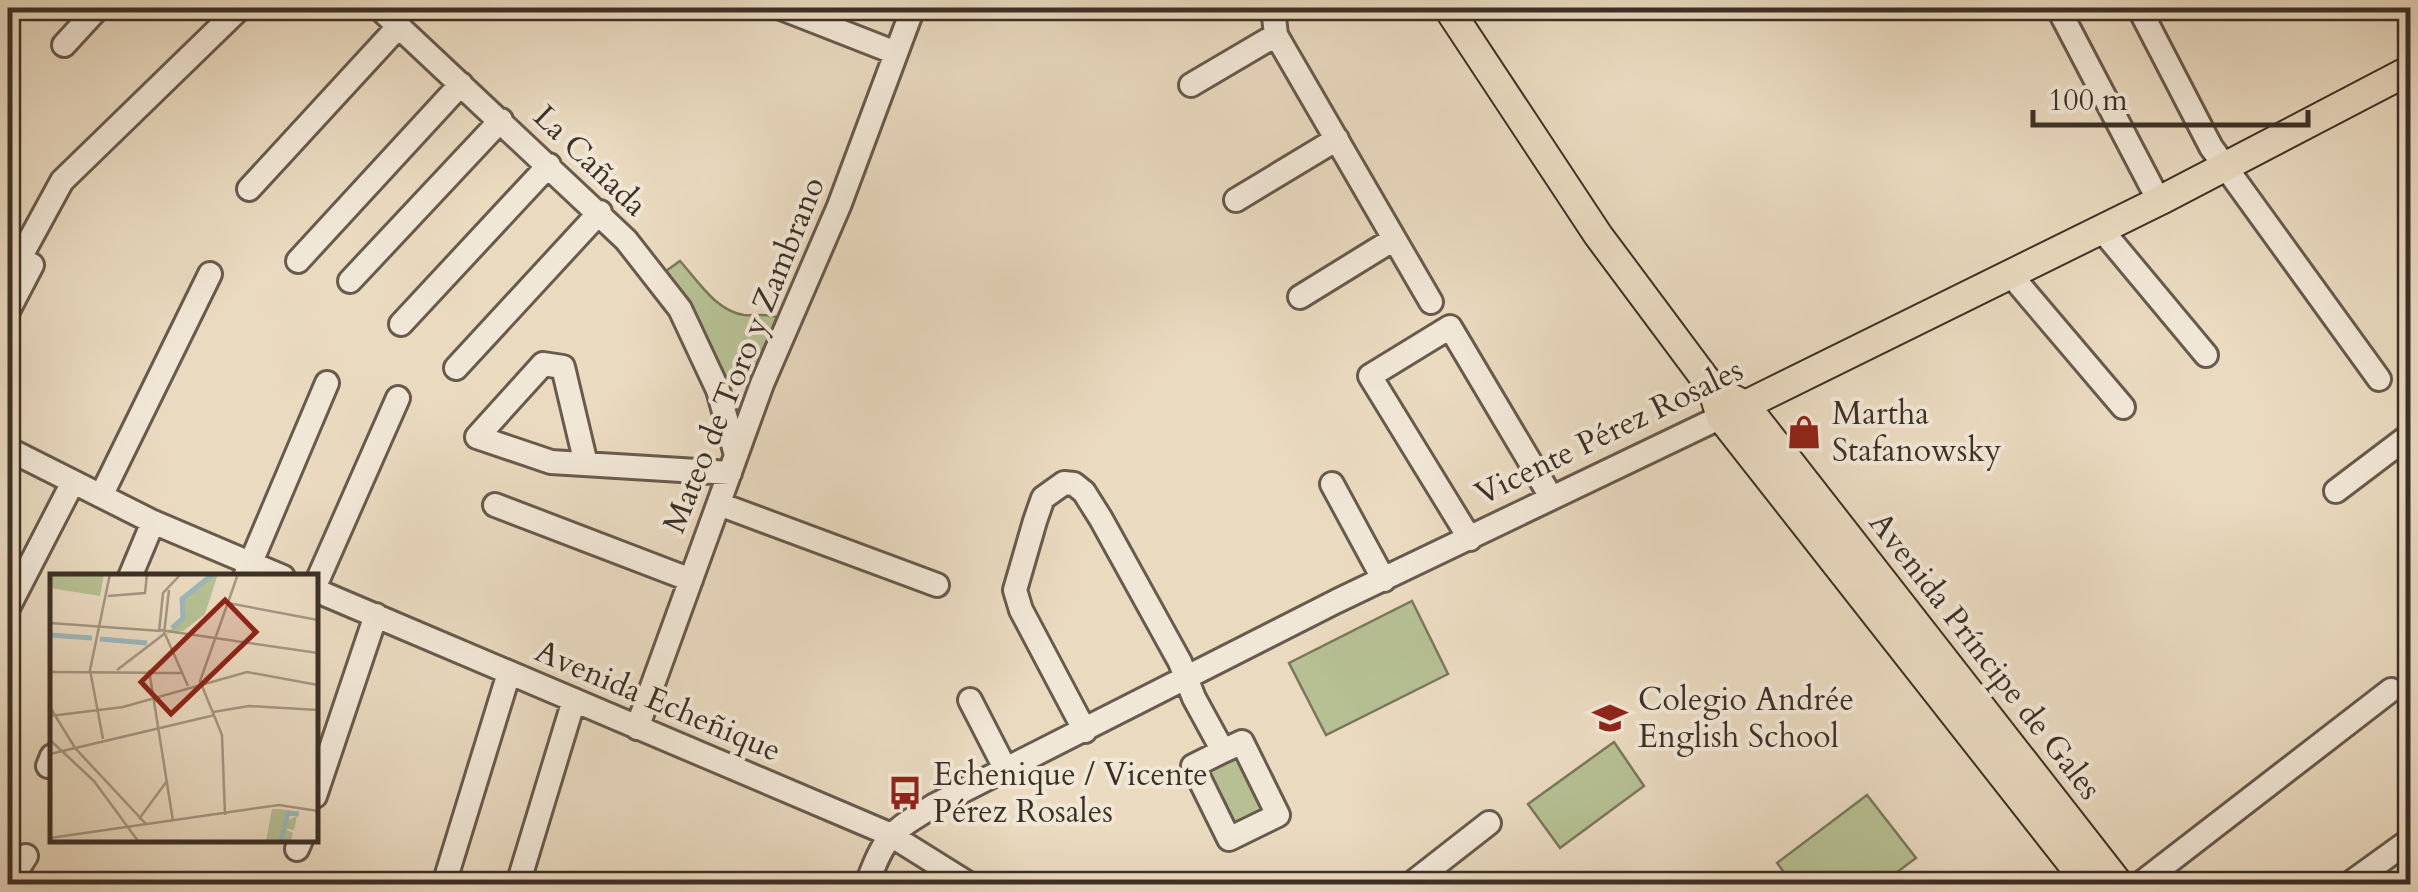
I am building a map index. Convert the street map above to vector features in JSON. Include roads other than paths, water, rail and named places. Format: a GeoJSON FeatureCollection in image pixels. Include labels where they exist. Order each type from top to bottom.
{"type":"FeatureCollection","features":[{"type":"Feature","properties":{"kind":"main road","name":"Avenida Príncipe de Gales"},"geometry":{"type":"LineString","coordinates":[[1448,8],[1598,235],[1712,388],[2119,884]]}},
{"type":"Feature","properties":{"kind":"main road","name":"Vicente Pérez Rosales"},"geometry":{"type":"LineString","coordinates":[[1733,411],[2226,168],[2410,70]]}},
{"type":"Feature","properties":{"kind":"main road","name":"Avenida Príncipe de Gales"},"geometry":{"type":"LineString","coordinates":[[1733,411],[2088,884]]}},
{"type":"Feature","properties":{"kind":"street"},"geometry":{"type":"LineString","coordinates":[[64,45],[98,8]]}},
{"type":"Feature","properties":{"kind":"street"},"geometry":{"type":"LineString","coordinates":[[8,280],[62,182],[240,8]]}},
{"type":"Feature","properties":{"kind":"street","name":"La Cañada"},"geometry":{"type":"LineString","coordinates":[[379,8],[600,212],[680,309],[718,390],[733,464]]}},
{"type":"Feature","properties":{"kind":"street"},"geometry":{"type":"LineString","coordinates":[[781,8],[896,53]]}},
{"type":"Feature","properties":{"kind":"street","name":"Mateo de Toro y Zambrano"},"geometry":{"type":"LineString","coordinates":[[637,728],[751,414],[838,206],[913,8]]}},
{"type":"Feature","properties":{"kind":"street"},"geometry":{"type":"LineString","coordinates":[[1273,8],[1276,35],[1431,302]]}},
{"type":"Feature","properties":{"kind":"street"},"geometry":{"type":"LineString","coordinates":[[2058,8],[2159,201]]}},
{"type":"Feature","properties":{"kind":"street"},"geometry":{"type":"LineString","coordinates":[[2139,8],[2211,147],[2380,379]]}},
{"type":"Feature","properties":{"kind":"street"},"geometry":{"type":"LineString","coordinates":[[248,189],[399,26]]}},
{"type":"Feature","properties":{"kind":"street"},"geometry":{"type":"LineString","coordinates":[[1192,85],[1276,35]]}},
{"type":"Feature","properties":{"kind":"street"},"geometry":{"type":"LineString","coordinates":[[298,262],[461,84]]}},
{"type":"Feature","properties":{"kind":"street"},"geometry":{"type":"LineString","coordinates":[[350,281],[501,120]]}},
{"type":"Feature","properties":{"kind":"street"},"geometry":{"type":"LineString","coordinates":[[1236,200],[1336,140]]}},
{"type":"Feature","properties":{"kind":"street"},"geometry":{"type":"LineString","coordinates":[[8,312],[86,159]]}},
{"type":"Feature","properties":{"kind":"street"},"geometry":{"type":"LineString","coordinates":[[401,324],[550,165]]}},
{"type":"Feature","properties":{"kind":"street"},"geometry":{"type":"LineString","coordinates":[[456,368],[600,212]]}},
{"type":"Feature","properties":{"kind":"street"},"geometry":{"type":"LineString","coordinates":[[2101,229],[2206,355]]}},
{"type":"Feature","properties":{"kind":"street"},"geometry":{"type":"LineString","coordinates":[[1300,297],[1394,240]]}},
{"type":"Feature","properties":{"kind":"street"},"geometry":{"type":"LineString","coordinates":[[100,496],[210,274]]}},
{"type":"Feature","properties":{"kind":"street"},"geometry":{"type":"LineString","coordinates":[[2010,274],[2123,407]]}},
{"type":"Feature","properties":{"kind":"street"},"geometry":{"type":"LineString","coordinates":[[1470,539],[1370,376],[1450,328],[1551,498]]}},
{"type":"Feature","properties":{"kind":"street"},"geometry":{"type":"LineString","coordinates":[[586,464],[563,367],[543,364],[476,437],[551,462],[586,464],[733,464]]}},
{"type":"Feature","properties":{"kind":"street"},"geometry":{"type":"LineString","coordinates":[[8,448],[247,570],[328,383]]}},
{"type":"Feature","properties":{"kind":"street","name":"La Cañada"},"geometry":{"type":"LineString","coordinates":[[718,390],[729,402],[751,414]]}},
{"type":"Feature","properties":{"kind":"street"},"geometry":{"type":"LineString","coordinates":[[318,581],[398,398]]}},
{"type":"Feature","properties":{"kind":"street","name":"Vicente Pérez Rosales"},"geometry":{"type":"LineString","coordinates":[[889,834],[935,804],[1733,411]]}},
{"type":"Feature","properties":{"kind":"street"},"geometry":{"type":"LineString","coordinates":[[2336,490],[2410,435]]}},
{"type":"Feature","properties":{"kind":"street"},"geometry":{"type":"LineString","coordinates":[[8,608],[73,482]]}},
{"type":"Feature","properties":{"kind":"street"},"geometry":{"type":"LineString","coordinates":[[1085,732],[1014,590],[1039,510],[1052,489],[1064,483],[1074,484],[1084,492],[1223,751]]}},
{"type":"Feature","properties":{"kind":"street"},"geometry":{"type":"LineString","coordinates":[[1332,484],[1384,580]]}},
{"type":"Feature","properties":{"kind":"street"},"geometry":{"type":"LineString","coordinates":[[719,504],[938,586]]}},
{"type":"Feature","properties":{"kind":"street"},"geometry":{"type":"LineString","coordinates":[[495,505],[691,580]]}},
{"type":"Feature","properties":{"kind":"street"},"geometry":{"type":"LineString","coordinates":[[131,574],[153,522]]}},
{"type":"Feature","properties":{"kind":"street","name":"Avenida Echeñique"},"geometry":{"type":"LineString","coordinates":[[318,589],[889,834],[968,884]]}},
{"type":"Feature","properties":{"kind":"street"},"geometry":{"type":"LineString","coordinates":[[318,787],[376,615]]}},
{"type":"Feature","properties":{"kind":"street"},"geometry":{"type":"LineString","coordinates":[[444,884],[509,673]]}},
{"type":"Feature","properties":{"kind":"street"},"geometry":{"type":"LineString","coordinates":[[2140,884],[2391,690]]}},
{"type":"Feature","properties":{"kind":"street"},"geometry":{"type":"LineString","coordinates":[[518,884],[574,700]]}},
{"type":"Feature","properties":{"kind":"street"},"geometry":{"type":"LineString","coordinates":[[970,700],[1006,770]]}},
{"type":"Feature","properties":{"kind":"street"},"geometry":{"type":"LineString","coordinates":[[1411,884],[1489,823]]}},
{"type":"Feature","properties":{"kind":"street"},"geometry":{"type":"LineString","coordinates":[[867,884],[889,834]]}},
{"type":"Feature","properties":{"kind":"street"},"geometry":{"type":"LineString","coordinates":[[2349,884],[2410,840]]}},
{"type":"Feature","properties":{"kind":"street"},"geometry":{"type":"LineString","coordinates":[[8,884],[26,856]]}},
{"type":"Feature","properties":{"kind":"place","name":"Martha Stafanowsky"},"geometry":{"type":"Point","coordinates":[1804,432]}},
{"type":"Feature","properties":{"kind":"place","name":"Colegio Andrée English School"},"geometry":{"type":"Point","coordinates":[1610,718]}},
{"type":"Feature","properties":{"kind":"place","name":"Echenique / Vicente Pérez Rosales"},"geometry":{"type":"Point","coordinates":[905,793]}}]}
